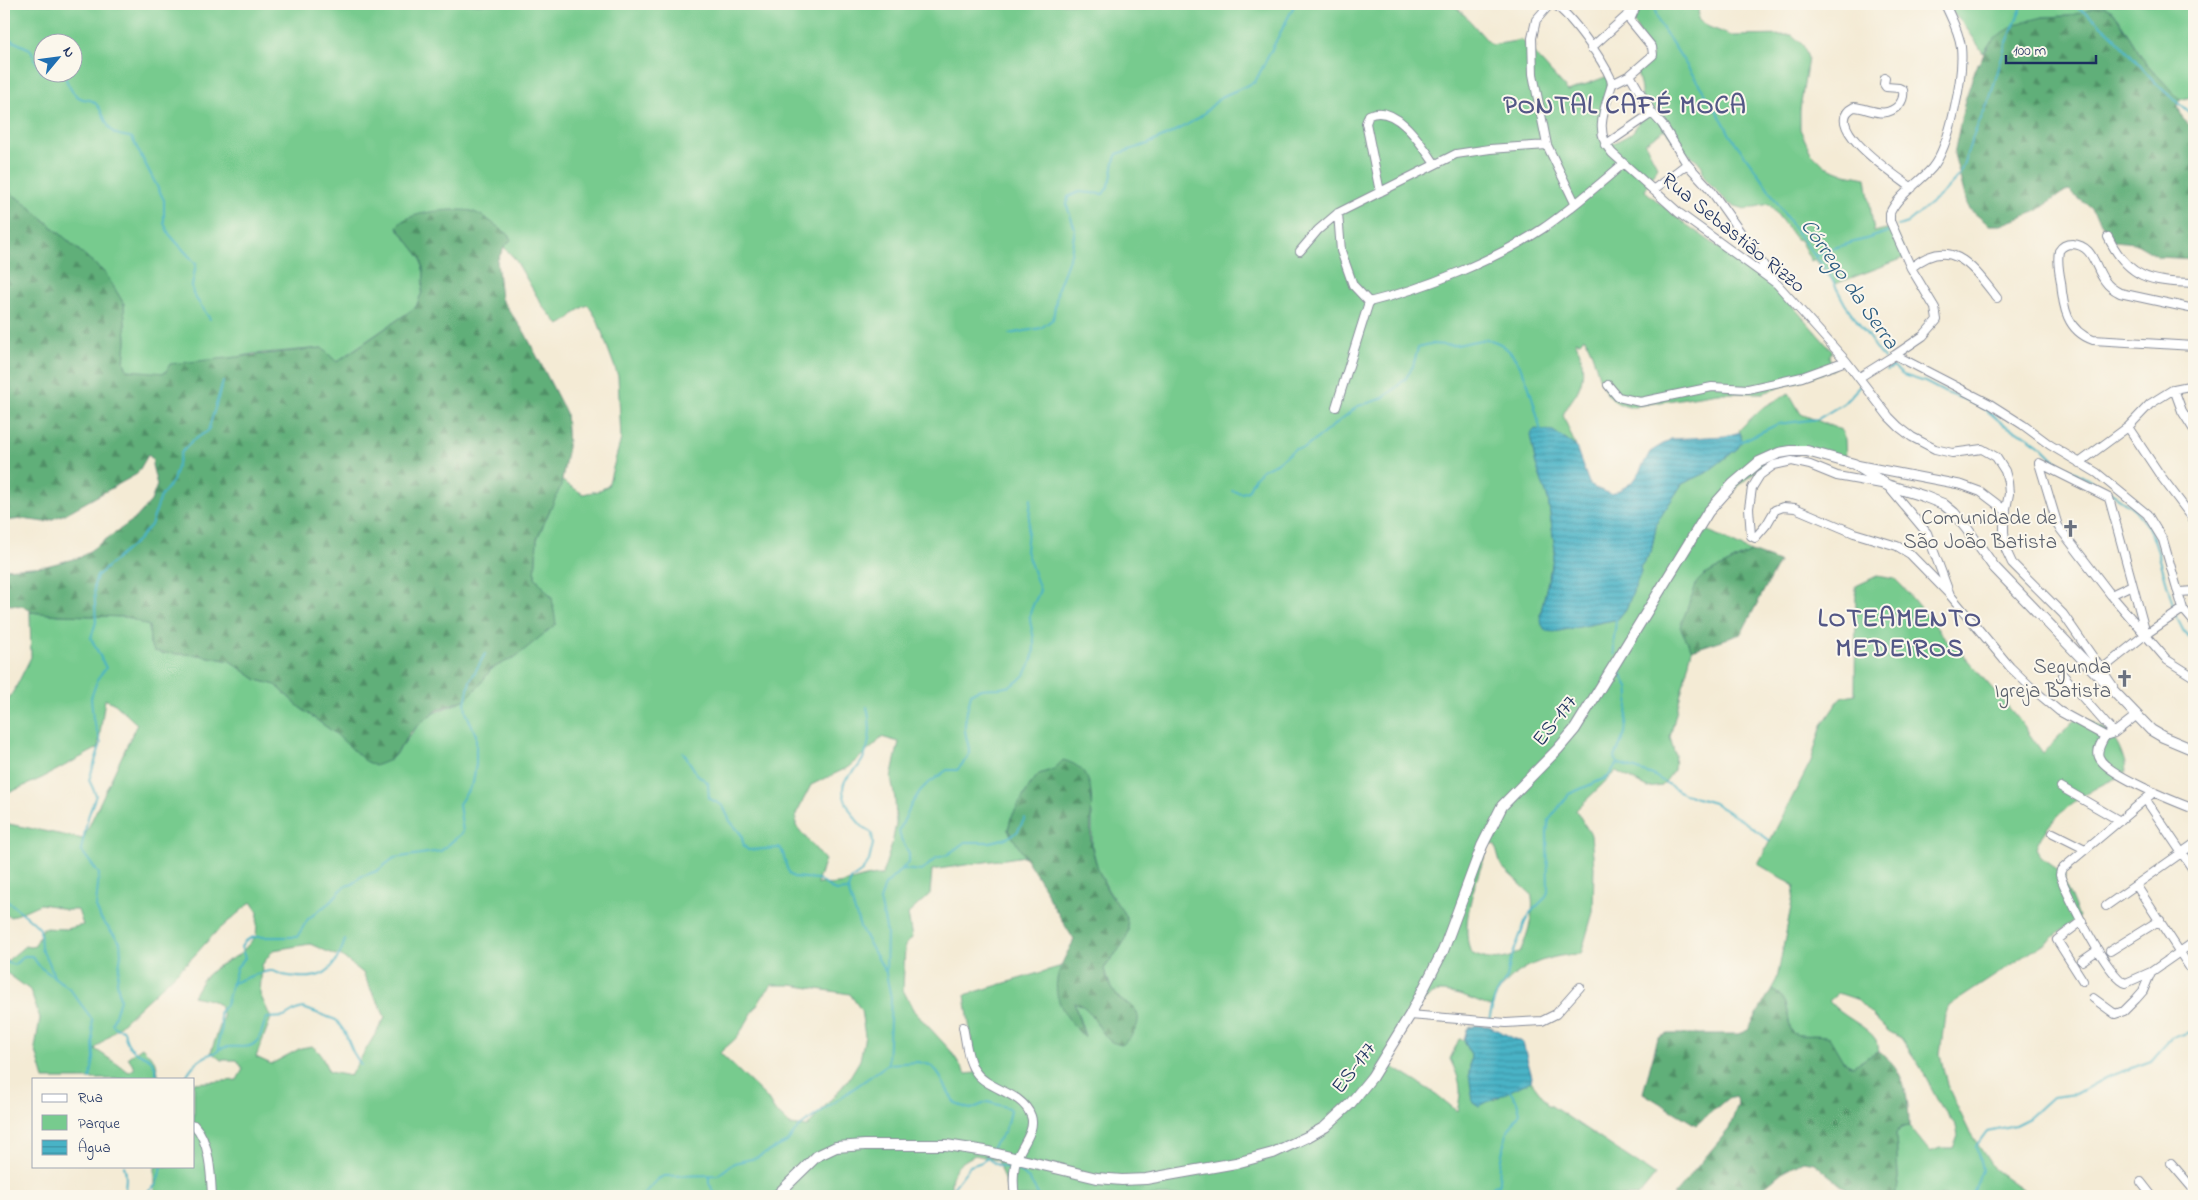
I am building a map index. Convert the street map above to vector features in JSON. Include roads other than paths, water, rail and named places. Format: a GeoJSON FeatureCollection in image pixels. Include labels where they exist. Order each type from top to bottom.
{"type":"FeatureCollection","features":[{"type":"Feature","properties":{"kind":"main road","name":"ES-177"},"geometry":{"type":"LineString","coordinates":[[776,1196],[817,1156],[836,1147],[866,1144],[946,1145],[985,1151],[1097,1178],[1146,1179],[1236,1163],[1291,1146],[1325,1127],[1350,1104],[1372,1077],[1410,1015],[1443,951],[1482,846],[1502,806],[1558,750],[1574,729],[1708,512],[1734,484],[1759,462],[1779,453],[1791,450],[1807,451],[1854,464],[1888,485],[1942,504],[1954,513],[1994,567],[2102,673],[2151,730],[2194,750]]}},
{"type":"Feature","properties":{"kind":"street"},"geometry":{"type":"LineString","coordinates":[[1550,4],[1536,20],[1532,38],[1533,74],[1547,145],[1575,203]]}},
{"type":"Feature","properties":{"kind":"street"},"geometry":{"type":"LineString","coordinates":[[1554,4],[1562,9],[1576,26],[1608,72],[1612,84],[1601,132],[1605,145],[1652,113]]}},
{"type":"Feature","properties":{"kind":"street"},"geometry":{"type":"LineString","coordinates":[[1562,9],[1569,4]]}},
{"type":"Feature","properties":{"kind":"street"},"geometry":{"type":"LineString","coordinates":[[1860,377],[1923,336],[1937,320],[1935,308],[1911,268],[1889,217],[1892,208],[1929,171],[1940,156],[1960,88],[1961,46],[1959,36],[1945,4]]}},
{"type":"Feature","properties":{"kind":"street"},"geometry":{"type":"LineString","coordinates":[[1591,48],[1635,7]]}},
{"type":"Feature","properties":{"kind":"street"},"geometry":{"type":"LineString","coordinates":[[1612,84],[1630,75],[1653,55],[1652,47],[1632,23],[1631,17],[1635,7]]}},
{"type":"Feature","properties":{"kind":"street"},"geometry":{"type":"LineString","coordinates":[[1630,75],[1652,113],[1662,124],[1688,164],[1710,189],[1777,284]]}},
{"type":"Feature","properties":{"kind":"street"},"geometry":{"type":"LineString","coordinates":[[1885,78],[1884,84],[1886,87],[1903,90],[1904,95],[1901,102],[1894,109],[1882,113],[1854,107],[1846,114],[1845,125],[1855,141],[1865,151],[1912,188]]}},
{"type":"Feature","properties":{"kind":"street"},"geometry":{"type":"LineString","coordinates":[[1380,192],[1366,123],[1369,115],[1377,112],[1390,114],[1418,137],[1435,164]]}},
{"type":"Feature","properties":{"kind":"street"},"geometry":{"type":"LineString","coordinates":[[1300,251],[1318,230],[1338,213],[1456,154],[1490,149],[1547,145]]}},
{"type":"Feature","properties":{"kind":"street","name":"Rua Sebastião Rizzo"},"geometry":{"type":"LineString","coordinates":[[1605,145],[1623,164],[1698,228],[1777,284],[1860,377],[1889,417],[1912,437],[1935,449],[1952,454],[1982,449],[1996,457],[2005,471],[2008,482],[2008,502],[2004,532],[2006,550],[2012,563],[2063,614],[2102,673]]}},
{"type":"Feature","properties":{"kind":"street"},"geometry":{"type":"LineString","coordinates":[[1369,302],[1394,296],[1442,278],[1504,250],[1542,229],[1623,164]]}},
{"type":"Feature","properties":{"kind":"street"},"geometry":{"type":"LineString","coordinates":[[1653,190],[1688,164]]}},
{"type":"Feature","properties":{"kind":"street"},"geometry":{"type":"LineString","coordinates":[[1338,213],[1340,251],[1353,285],[1369,302]]}},
{"type":"Feature","properties":{"kind":"street"},"geometry":{"type":"LineString","coordinates":[[2108,237],[2122,262],[2134,271],[2170,282],[2194,283]]}},
{"type":"Feature","properties":{"kind":"street"},"geometry":{"type":"LineString","coordinates":[[2194,308],[2120,293],[2111,288],[2104,280],[2092,255],[2082,246],[2065,245],[2059,250],[2062,300],[2066,315],[2075,329],[2084,337],[2093,340],[2194,346]]}},
{"type":"Feature","properties":{"kind":"street"},"geometry":{"type":"LineString","coordinates":[[1911,268],[1923,258],[1933,254],[1950,254],[1963,260],[1975,270],[1997,298]]}},
{"type":"Feature","properties":{"kind":"street"},"geometry":{"type":"LineString","coordinates":[[1336,407],[1369,302]]}},
{"type":"Feature","properties":{"kind":"street"},"geometry":{"type":"LineString","coordinates":[[1889,359],[1990,404],[2097,474],[2147,514],[2163,540],[2184,609],[2194,622]]}},
{"type":"Feature","properties":{"kind":"street"},"geometry":{"type":"LineString","coordinates":[[1608,385],[1618,397],[1640,402],[1712,387],[1748,389],[1802,377],[1846,361]]}},
{"type":"Feature","properties":{"kind":"street"},"geometry":{"type":"LineString","coordinates":[[2079,462],[2128,427],[2142,410],[2174,389],[2194,385]]}},
{"type":"Feature","properties":{"kind":"street"},"geometry":{"type":"LineString","coordinates":[[2174,389],[2182,411],[2194,430]]}},
{"type":"Feature","properties":{"kind":"street"},"geometry":{"type":"LineString","coordinates":[[2128,427],[2160,475],[2194,520]]}},
{"type":"Feature","properties":{"kind":"street"},"geometry":{"type":"LineString","coordinates":[[1950,595],[1927,533],[1888,485],[1838,476],[1810,465],[1792,461],[1774,465],[1760,475],[1752,488],[1749,508],[1751,536],[1755,538],[1767,524],[1775,510],[1783,507],[1794,508],[1854,534],[1897,546],[1910,554],[1950,595],[2010,666],[2034,690],[2059,711],[2106,736]]}},
{"type":"Feature","properties":{"kind":"street"},"geometry":{"type":"LineString","coordinates":[[2146,634],[2108,498],[2039,463],[2058,526],[2111,595],[2167,660],[2194,677]]}},
{"type":"Feature","properties":{"kind":"street"},"geometry":{"type":"LineString","coordinates":[[1854,464],[1962,485],[1981,492],[2006,511]]}},
{"type":"Feature","properties":{"kind":"street"},"geometry":{"type":"LineString","coordinates":[[2111,595],[2132,585]]}},
{"type":"Feature","properties":{"kind":"street"},"geometry":{"type":"LineString","coordinates":[[2180,592],[2194,592]]}},
{"type":"Feature","properties":{"kind":"street"},"geometry":{"type":"LineString","coordinates":[[2102,673],[2146,634],[2184,609]]}},
{"type":"Feature","properties":{"kind":"street"},"geometry":{"type":"LineString","coordinates":[[2063,675],[2114,733]]}},
{"type":"Feature","properties":{"kind":"street"},"geometry":{"type":"LineString","coordinates":[[2137,715],[2114,733],[2106,736],[2098,750],[2101,761],[2106,766],[2154,792],[2194,809]]}},
{"type":"Feature","properties":{"kind":"street"},"geometry":{"type":"LineString","coordinates":[[2061,787],[2120,821]]}},
{"type":"Feature","properties":{"kind":"street"},"geometry":{"type":"LineString","coordinates":[[2154,792],[2061,870],[2060,875],[2098,950],[2110,970],[2122,982],[2126,983],[2151,972],[2194,942]]}},
{"type":"Feature","properties":{"kind":"street"},"geometry":{"type":"LineString","coordinates":[[2146,800],[2194,871]]}},
{"type":"Feature","properties":{"kind":"street"},"geometry":{"type":"LineString","coordinates":[[2053,833],[2085,849]]}},
{"type":"Feature","properties":{"kind":"street"},"geometry":{"type":"LineString","coordinates":[[2106,906],[2194,844]]}},
{"type":"Feature","properties":{"kind":"street"},"geometry":{"type":"LineString","coordinates":[[2136,885],[2194,974]]}},
{"type":"Feature","properties":{"kind":"street"},"geometry":{"type":"LineString","coordinates":[[2110,951],[2160,920]]}},
{"type":"Feature","properties":{"kind":"street"},"geometry":{"type":"LineString","coordinates":[[2082,921],[2057,940],[2082,981]]}},
{"type":"Feature","properties":{"kind":"street"},"geometry":{"type":"LineString","coordinates":[[2082,961],[2098,950]]}},
{"type":"Feature","properties":{"kind":"street"},"geometry":{"type":"LineString","coordinates":[[2093,998],[2115,1014],[2124,1011],[2143,991],[2151,972]]}},
{"type":"Feature","properties":{"kind":"street"},"geometry":{"type":"LineString","coordinates":[[1410,1015],[1506,1023],[1542,1021],[1556,1014],[1580,987]]}},
{"type":"Feature","properties":{"kind":"street"},"geometry":{"type":"LineString","coordinates":[[963,1027],[974,1070],[980,1077],[1022,1103],[1032,1118],[1031,1129],[1017,1160],[1014,1180],[1016,1196]]}},
{"type":"Feature","properties":{"kind":"street"},"geometry":{"type":"LineString","coordinates":[[195,1126],[206,1148],[212,1179],[212,1196]]}},
{"type":"Feature","properties":{"kind":"street"},"geometry":{"type":"LineString","coordinates":[[2170,1163],[2194,1190]]}},
{"type":"Feature","properties":{"kind":"street"},"geometry":{"type":"LineString","coordinates":[[2141,1182],[2152,1196]]}},
{"type":"Feature","properties":{"kind":"water"},"geometry":{"type":"Polygon","coordinates":[[[1535,429],[1553,431],[1576,447],[1589,483],[1595,488],[1611,494],[1627,486],[1636,478],[1650,452],[1671,439],[1725,436],[1740,432],[1742,441],[1738,448],[1706,473],[1682,484],[1657,522],[1651,552],[1640,567],[1641,572],[1626,609],[1618,619],[1554,632],[1546,631],[1540,616],[1555,550],[1548,499],[1536,465],[1530,435],[1535,429]]]}},
{"type":"Feature","properties":{"kind":"water"},"geometry":{"type":"Polygon","coordinates":[[[1476,1025],[1489,1026],[1523,1043],[1532,1077],[1531,1081],[1479,1106],[1473,1102],[1469,1075],[1471,1055],[1464,1040],[1467,1029],[1476,1025]]]}},
{"type":"Feature","properties":{"kind":"waterway"},"geometry":{"type":"LineString","coordinates":[[1009,334],[1041,328],[1053,319],[1058,288],[1071,254],[1075,229],[1067,206],[1068,197],[1079,192],[1103,194],[1110,183],[1117,154],[1148,144],[1180,129],[1200,117],[1221,97],[1255,82],[1295,4]]}},
{"type":"Feature","properties":{"kind":"waterway","name":"Córrego da Serra"},"geometry":{"type":"LineString","coordinates":[[1653,4],[1659,23],[1723,121],[1730,135],[1764,182],[1794,229],[1828,272],[1845,304],[1884,359]]}},
{"type":"Feature","properties":{"kind":"waterway"},"geometry":{"type":"LineString","coordinates":[[1898,226],[1907,223],[1941,195],[1960,174],[1972,139],[1990,98],[2005,47],[2023,4]]}},
{"type":"Feature","properties":{"kind":"waterway"},"geometry":{"type":"LineString","coordinates":[[2069,4],[2105,28],[2159,86],[2194,117]]}},
{"type":"Feature","properties":{"kind":"waterway"},"geometry":{"type":"LineString","coordinates":[[4,37],[30,49],[42,73],[64,75],[76,95],[83,99],[92,100],[97,105],[113,132],[132,138],[164,200],[164,223],[169,234],[196,264],[192,286],[193,294],[210,319]]}},
{"type":"Feature","properties":{"kind":"waterway"},"geometry":{"type":"LineString","coordinates":[[1815,257],[1832,249],[1889,231]]}},
{"type":"Feature","properties":{"kind":"waterway"},"geometry":{"type":"LineString","coordinates":[[1232,491],[1242,493],[1248,491],[1255,477],[1262,470],[1278,462],[1295,449],[1305,448],[1358,406],[1381,399],[1392,391],[1406,378],[1413,366],[1418,348],[1427,344],[1456,345],[1477,340],[1490,340],[1502,345],[1511,353],[1526,378],[1541,432]]}},
{"type":"Feature","properties":{"kind":"waterway","name":"Córrego da Serra"},"geometry":{"type":"LineString","coordinates":[[1887,362],[1903,375],[1925,382],[1986,410],[2004,425],[2025,435],[2042,447],[2056,461],[2132,507],[2148,527],[2155,542],[2175,612]]}},
{"type":"Feature","properties":{"kind":"waterway","name":"Córrego da Serra"},"geometry":{"type":"LineString","coordinates":[[1887,370],[1892,368]]}},
{"type":"Feature","properties":{"kind":"waterway"},"geometry":{"type":"LineString","coordinates":[[157,1078],[153,1063],[131,1048],[126,1040],[124,1030],[115,1028],[112,1024],[120,1000],[117,981],[121,954],[120,942],[101,919],[96,907],[99,874],[81,850],[88,817],[96,795],[89,780],[101,743],[93,719],[91,698],[98,678],[106,668],[91,638],[96,622],[94,585],[97,576],[138,540],[151,525],[161,496],[173,481],[181,453],[192,441],[208,431],[223,382]]}},
{"type":"Feature","properties":{"kind":"waterway"},"geometry":{"type":"LineString","coordinates":[[1740,442],[1778,424],[1818,419],[1844,403],[1860,386]]}},
{"type":"Feature","properties":{"kind":"waterway"},"geometry":{"type":"LineString","coordinates":[[888,1064],[891,998],[886,973],[887,933],[880,900],[885,885],[909,862],[909,853],[899,831],[911,805],[926,785],[947,770],[957,770],[969,754],[965,726],[971,694],[980,689],[1002,688],[1012,685],[1023,676],[1031,663],[1034,642],[1030,615],[1040,590],[1026,551],[1031,498]]}},
{"type":"Feature","properties":{"kind":"waterway","name":"Córrego da Serra"},"geometry":{"type":"LineString","coordinates":[[2176,616],[2184,632],[2194,642]]}},
{"type":"Feature","properties":{"kind":"waterway"},"geometry":{"type":"LineString","coordinates":[[1615,655],[1616,618]]}},
{"type":"Feature","properties":{"kind":"waterway"},"geometry":{"type":"LineString","coordinates":[[219,1049],[219,1037],[222,1028],[219,1013],[226,1005],[237,967],[245,958],[241,947],[245,941],[254,937],[297,937],[308,919],[330,902],[345,886],[353,884],[360,877],[377,871],[394,858],[441,851],[463,832],[459,804],[473,783],[476,764],[476,735],[466,712],[465,703],[470,681],[485,654]]}},
{"type":"Feature","properties":{"kind":"waterway"},"geometry":{"type":"LineString","coordinates":[[1489,1020],[1495,997],[1507,978],[1510,962],[1525,922],[1530,913],[1545,898],[1548,892],[1547,832],[1549,820],[1569,794],[1608,777],[1617,763],[1615,757],[1625,733],[1629,696],[1628,687],[1618,667]]}},
{"type":"Feature","properties":{"kind":"waterway"},"geometry":{"type":"LineString","coordinates":[[867,707],[870,722],[868,746],[858,767],[845,781],[843,792],[853,815],[861,825],[872,833],[873,844],[869,861],[862,871],[851,879],[848,890],[860,927],[885,971]]}},
{"type":"Feature","properties":{"kind":"waterway"},"geometry":{"type":"LineString","coordinates":[[683,752],[697,774],[708,783],[709,798],[723,806],[730,821],[741,834],[744,846],[748,850],[780,848],[788,870],[793,877],[818,879],[835,891],[848,890]]}},
{"type":"Feature","properties":{"kind":"waterway"},"geometry":{"type":"LineString","coordinates":[[1617,763],[1653,775],[1684,794],[1714,803],[1769,840]]}},
{"type":"Feature","properties":{"kind":"waterway"},"geometry":{"type":"LineString","coordinates":[[903,869],[922,871],[936,858],[947,855],[965,842],[990,842],[1007,838],[1017,832],[1025,818]]}},
{"type":"Feature","properties":{"kind":"waterway"},"geometry":{"type":"LineString","coordinates":[[4,898],[40,929],[41,949],[49,962],[54,977]]}},
{"type":"Feature","properties":{"kind":"waterway"},"geometry":{"type":"LineString","coordinates":[[231,984],[269,971],[296,977],[316,976],[324,973],[336,961],[345,940]]}},
{"type":"Feature","properties":{"kind":"waterway"},"geometry":{"type":"LineString","coordinates":[[4,961],[14,965],[24,956],[32,956],[40,967],[69,988],[92,1019],[94,1059],[90,1078]]}},
{"type":"Feature","properties":{"kind":"waterway"},"geometry":{"type":"LineString","coordinates":[[186,1078],[198,1062],[220,1048],[253,1045],[260,1037],[267,1018],[284,1017],[303,1008],[336,1020],[344,1031],[361,1065]]}},
{"type":"Feature","properties":{"kind":"waterway"},"geometry":{"type":"LineString","coordinates":[[1972,1196],[1982,1170],[1976,1146],[1987,1131],[2015,1125],[2029,1118],[2052,1097],[2076,1094],[2107,1077],[2151,1061],[2171,1038],[2194,1031]]}},
{"type":"Feature","properties":{"kind":"waterway"},"geometry":{"type":"LineString","coordinates":[[642,1196],[658,1179],[664,1176],[718,1175],[734,1163],[756,1158],[787,1142],[798,1128],[888,1064],[918,1062],[930,1065],[937,1071],[954,1102],[966,1108],[971,1109],[988,1102],[1009,1108],[1005,1131],[991,1149]]}},
{"type":"Feature","properties":{"kind":"waterway"},"geometry":{"type":"LineString","coordinates":[[1498,1196],[1500,1164],[1506,1134],[1520,1113],[1517,1101],[1508,1089]]}},
{"type":"Feature","properties":{"kind":"waterway"},"geometry":{"type":"LineString","coordinates":[[947,1196],[970,1166],[982,1162],[988,1156]]}},
{"type":"Feature","properties":{"kind":"waterway"},"geometry":{"type":"LineString","coordinates":[[987,1158],[997,1165],[1012,1169]]}},
{"type":"Feature","properties":{"kind":"waterway"},"geometry":{"type":"LineString","coordinates":[[124,1168],[126,1196]]}},
{"type":"Feature","properties":{"kind":"waterway"},"geometry":{"type":"LineString","coordinates":[[143,1196],[156,1185],[161,1168]]}},
{"type":"Feature","properties":{"kind":"waterway"},"geometry":{"type":"LineString","coordinates":[[1016,1170],[1029,1179],[1039,1196]]}},
{"type":"Feature","properties":{"kind":"waterway"},"geometry":{"type":"LineString","coordinates":[[709,1176],[709,1183],[716,1196]]}},
{"type":"Feature","properties":{"kind":"waterway"},"geometry":{"type":"LineString","coordinates":[[1485,1196],[1490,1189],[1499,1183]]}},
{"type":"Feature","properties":{"kind":"place","name":"Comunidade de São João Batista"},"geometry":{"type":"Point","coordinates":[2071,529]}},
{"type":"Feature","properties":{"kind":"place","name":"Segunda Igreja Batista"},"geometry":{"type":"Point","coordinates":[2125,678]}},
{"type":"Feature","properties":{"kind":"district","name":"PONTAL CAFÉ MOCA"},"geometry":{"type":"Point","coordinates":[1625,104]}},
{"type":"Feature","properties":{"kind":"district","name":"LOTEAMENTO MEDEIROS"},"geometry":{"type":"Point","coordinates":[1900,632]}}]}
